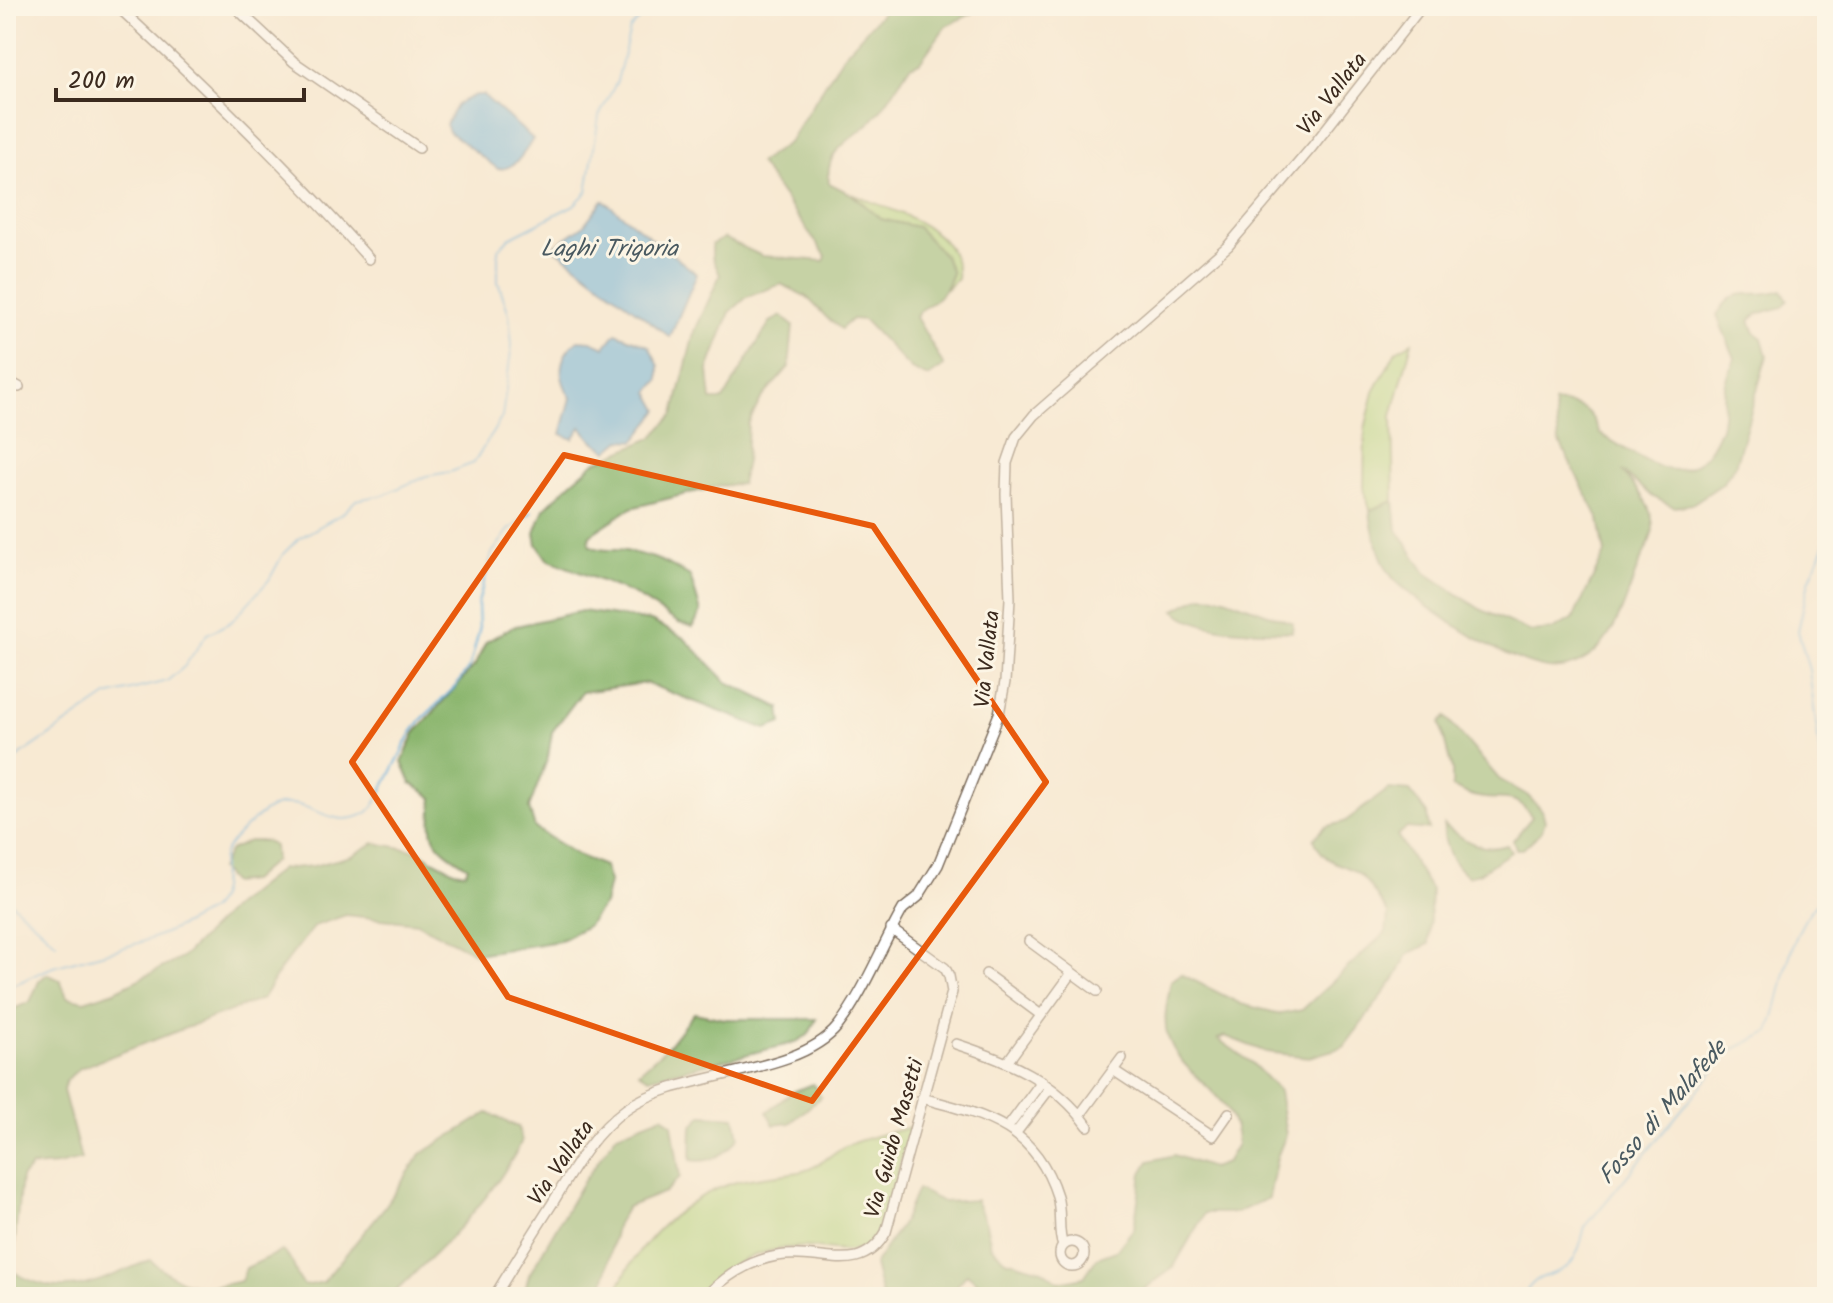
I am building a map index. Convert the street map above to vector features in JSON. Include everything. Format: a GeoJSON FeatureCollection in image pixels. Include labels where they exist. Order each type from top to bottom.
{"type":"FeatureCollection","features":[{"type":"Feature","properties":{"kind":"street"},"geometry":{"type":"LineString","coordinates":[[117,6],[223,103],[303,184],[369,259]]}},
{"type":"Feature","properties":{"kind":"street"},"geometry":{"type":"LineString","coordinates":[[234,6],[294,62],[419,148]]}},
{"type":"Feature","properties":{"kind":"street","name":"Via Vallata"},"geometry":{"type":"LineString","coordinates":[[494,1297],[587,1146],[617,1116],[641,1100],[681,1086],[794,1055],[817,1043],[837,1026],[903,909],[922,892],[938,865],[1002,707],[1010,599],[1007,463],[1016,437],[1034,415],[1228,246],[1312,147],[1422,6]]}},
{"type":"Feature","properties":{"kind":"street"},"geometry":{"type":"LineString","coordinates":[[6,380],[19,387]]}},
{"type":"Feature","properties":{"kind":"street","name":"Via Guido Masetti"},"geometry":{"type":"LineString","coordinates":[[705,1297],[732,1273],[760,1260],[800,1254],[847,1259],[863,1255],[875,1247],[889,1223],[949,1005],[952,984],[945,968],[891,929]]}},
{"type":"Feature","properties":{"kind":"street"},"geometry":{"type":"LineString","coordinates":[[1029,941],[1097,991]]}},
{"type":"Feature","properties":{"kind":"street"},"geometry":{"type":"LineString","coordinates":[[1008,1061],[1072,973]]}},
{"type":"Feature","properties":{"kind":"street"},"geometry":{"type":"LineString","coordinates":[[986,974],[1041,1015]]}},
{"type":"Feature","properties":{"kind":"street"},"geometry":{"type":"LineString","coordinates":[[956,1044],[1008,1061],[1046,1084],[1088,1126]]}},
{"type":"Feature","properties":{"kind":"street"},"geometry":{"type":"LineString","coordinates":[[1080,1115],[1122,1058]]}},
{"type":"Feature","properties":{"kind":"street"},"geometry":{"type":"LineString","coordinates":[[1113,1070],[1213,1136],[1229,1113]]}},
{"type":"Feature","properties":{"kind":"street"},"geometry":{"type":"LineString","coordinates":[[1012,1130],[1046,1084]]}},
{"type":"Feature","properties":{"kind":"street"},"geometry":{"type":"LineString","coordinates":[[922,1098],[986,1116],[1012,1130],[1038,1159],[1054,1189],[1059,1205],[1063,1246]]}},
{"type":"Feature","properties":{"kind":"highlighted area"},"geometry":{"type":"Polygon","coordinates":[[[564,455],[873,526],[1046,782],[812,1101],[508,997],[352,762],[564,455]]]}},
{"type":"Feature","properties":{"kind":"green space"},"geometry":{"type":"Polygon","coordinates":[[[888,6],[969,6],[973,13],[946,26],[920,62],[910,66],[878,113],[835,153],[829,183],[851,194],[881,219],[917,227],[944,255],[952,273],[948,283],[940,296],[916,317],[944,366],[928,377],[911,369],[864,320],[852,319],[841,329],[807,297],[781,284],[747,297],[730,312],[708,370],[711,400],[723,400],[770,322],[782,316],[793,326],[789,367],[761,399],[748,424],[741,484],[718,486],[631,508],[590,535],[589,545],[652,557],[690,576],[701,612],[693,627],[679,623],[633,594],[547,559],[537,544],[535,533],[544,509],[595,462],[652,438],[674,414],[694,333],[720,275],[712,257],[712,244],[724,238],[762,256],[824,261],[826,256],[759,163],[789,142],[843,56],[888,6]]]}},
{"type":"Feature","properties":{"kind":"green space"},"geometry":{"type":"Polygon","coordinates":[[[852,194],[903,214],[936,233],[948,246],[955,261],[957,279],[945,290],[952,273],[944,255],[917,228],[881,219],[852,194]]]}},
{"type":"Feature","properties":{"kind":"green space"},"geometry":{"type":"Polygon","coordinates":[[[1782,290],[1788,300],[1783,307],[1757,314],[1750,321],[1755,333],[1762,338],[1767,356],[1735,466],[1722,484],[1692,504],[1674,507],[1653,497],[1622,471],[1647,504],[1653,532],[1620,614],[1612,630],[1592,655],[1561,668],[1522,661],[1448,621],[1393,578],[1377,546],[1370,510],[1394,501],[1397,529],[1426,573],[1480,609],[1531,632],[1552,630],[1573,619],[1605,553],[1599,519],[1559,441],[1554,402],[1584,409],[1593,418],[1600,434],[1651,463],[1666,469],[1681,470],[1695,465],[1708,452],[1720,430],[1725,387],[1735,358],[1717,316],[1724,305],[1737,295],[1782,290]]]}},
{"type":"Feature","properties":{"kind":"green space"},"geometry":{"type":"Polygon","coordinates":[[[1412,342],[1392,416],[1394,501],[1370,510],[1364,489],[1365,429],[1374,392],[1396,351],[1412,342]]]}},
{"type":"Feature","properties":{"kind":"green space"},"geometry":{"type":"Polygon","coordinates":[[[1201,596],[1222,597],[1293,623],[1292,632],[1215,627],[1186,618],[1175,610],[1201,596]]]}},
{"type":"Feature","properties":{"kind":"green space"},"geometry":{"type":"Polygon","coordinates":[[[582,611],[651,621],[684,638],[727,682],[780,708],[782,723],[766,729],[646,683],[582,692],[552,732],[548,757],[529,808],[535,828],[577,855],[604,866],[609,882],[604,904],[587,926],[559,941],[476,954],[417,923],[346,915],[314,926],[262,999],[80,1068],[66,1080],[63,1090],[81,1159],[31,1167],[21,1178],[12,1271],[31,1281],[65,1287],[97,1281],[150,1260],[183,1282],[213,1286],[241,1281],[246,1268],[282,1251],[291,1260],[305,1286],[323,1282],[384,1208],[421,1154],[488,1113],[518,1127],[522,1141],[480,1205],[390,1297],[6,1297],[6,1012],[30,1002],[39,981],[47,974],[60,980],[67,997],[84,1001],[115,991],[182,958],[233,907],[281,869],[313,866],[351,856],[374,843],[414,850],[454,871],[465,873],[468,867],[435,840],[433,798],[411,783],[402,762],[415,733],[475,665],[486,642],[512,627],[582,611]]]}},
{"type":"Feature","properties":{"kind":"green space"},"geometry":{"type":"Polygon","coordinates":[[[1446,717],[1499,779],[1527,795],[1542,810],[1545,821],[1542,831],[1523,849],[1516,849],[1513,840],[1532,817],[1526,809],[1508,799],[1475,796],[1452,787],[1452,770],[1440,723],[1446,717]]]}},
{"type":"Feature","properties":{"kind":"green space"},"geometry":{"type":"Polygon","coordinates":[[[1389,789],[1410,791],[1427,814],[1429,830],[1407,828],[1397,835],[1431,890],[1429,944],[1408,954],[1397,976],[1344,1047],[1309,1057],[1266,1052],[1225,1036],[1218,1039],[1252,1063],[1279,1091],[1286,1135],[1277,1157],[1269,1198],[1236,1213],[1205,1213],[1173,1268],[1133,1297],[994,1297],[967,1274],[947,1297],[882,1297],[874,1265],[903,1222],[917,1189],[943,1202],[976,1200],[991,1246],[1006,1260],[1042,1270],[1059,1282],[1084,1277],[1097,1258],[1116,1251],[1134,1228],[1142,1173],[1149,1161],[1174,1155],[1212,1168],[1226,1163],[1237,1144],[1235,1126],[1219,1099],[1175,1052],[1168,1037],[1166,1016],[1171,981],[1181,974],[1241,1004],[1281,1014],[1302,1010],[1386,932],[1388,913],[1362,877],[1330,860],[1314,839],[1325,827],[1344,822],[1389,789]]]}},
{"type":"Feature","properties":{"kind":"green space"},"geometry":{"type":"Polygon","coordinates":[[[1444,825],[1474,844],[1490,848],[1507,845],[1511,852],[1479,873],[1468,876],[1449,853],[1444,825]]]}},
{"type":"Feature","properties":{"kind":"green space"},"geometry":{"type":"Polygon","coordinates":[[[249,841],[266,841],[274,846],[275,860],[251,881],[232,883],[220,869],[230,850],[249,841]]]}},
{"type":"Feature","properties":{"kind":"green space"},"geometry":{"type":"Polygon","coordinates":[[[694,1013],[725,1019],[817,1019],[808,1035],[794,1043],[649,1078],[639,1072],[668,1046],[694,1013]]]}},
{"type":"Feature","properties":{"kind":"green space"},"geometry":{"type":"Polygon","coordinates":[[[813,1084],[821,1097],[790,1123],[774,1125],[767,1112],[792,1092],[813,1084]]]}},
{"type":"Feature","properties":{"kind":"green space"},"geometry":{"type":"Polygon","coordinates":[[[702,1115],[735,1117],[739,1137],[719,1156],[691,1160],[692,1126],[702,1115]]]}},
{"type":"Feature","properties":{"kind":"green space"},"geometry":{"type":"Polygon","coordinates":[[[663,1116],[672,1124],[680,1177],[665,1192],[627,1207],[616,1226],[601,1297],[523,1297],[529,1275],[581,1185],[617,1134],[663,1116]]]}},
{"type":"Feature","properties":{"kind":"green space"},"geometry":{"type":"Polygon","coordinates":[[[911,1127],[880,1232],[864,1248],[844,1251],[801,1247],[758,1255],[718,1275],[699,1297],[614,1297],[634,1259],[647,1242],[697,1199],[736,1182],[809,1169],[863,1139],[911,1127]]]}},
{"type":"Feature","properties":{"kind":"water"},"geometry":{"type":"Polygon","coordinates":[[[475,95],[483,95],[533,139],[510,166],[498,169],[449,132],[446,124],[457,104],[475,95]]]}},
{"type":"Feature","properties":{"kind":"water","name":"Laghi Trigoria"},"geometry":{"type":"Polygon","coordinates":[[[603,200],[697,274],[670,337],[553,247],[583,226],[603,200]]]}},
{"type":"Feature","properties":{"kind":"water"},"geometry":{"type":"Polygon","coordinates":[[[616,333],[649,346],[659,366],[659,380],[649,392],[659,410],[635,441],[621,440],[608,451],[592,440],[581,427],[573,439],[561,434],[571,398],[563,382],[562,367],[566,353],[578,340],[605,347],[616,333]]]}},
{"type":"Feature","properties":{"kind":"waterway"},"geometry":{"type":"LineString","coordinates":[[6,765],[107,696],[167,681],[184,667],[207,634],[231,622],[269,580],[283,554],[298,539],[343,513],[356,500],[383,495],[426,476],[450,472],[474,463],[502,417],[512,345],[509,314],[498,282],[498,250],[509,238],[574,205],[587,192],[599,116],[617,81],[630,29],[652,6]]}},
{"type":"Feature","properties":{"kind":"waterway"},"geometry":{"type":"LineString","coordinates":[[6,987],[50,968],[158,936],[209,911],[219,897],[223,857],[230,844],[261,814],[275,806],[300,806],[347,819],[373,808],[411,734],[455,687],[470,666],[479,631],[478,603],[492,553],[509,530],[532,512]]}},
{"type":"Feature","properties":{"kind":"waterway","name":"Fosso di Malafede"},"geometry":{"type":"LineString","coordinates":[[1827,539],[1809,581],[1798,631],[1809,670],[1827,808]]}},
{"type":"Feature","properties":{"kind":"waterway","name":"Fosso di Malafede"},"geometry":{"type":"LineString","coordinates":[[1523,1297],[1534,1282],[1570,1264],[1578,1251],[1585,1227],[1730,1051],[1769,1032],[1795,940],[1813,907],[1827,894]]}},
{"type":"Feature","properties":{"kind":"waterway"},"geometry":{"type":"LineString","coordinates":[[6,898],[56,943]]}}]}
